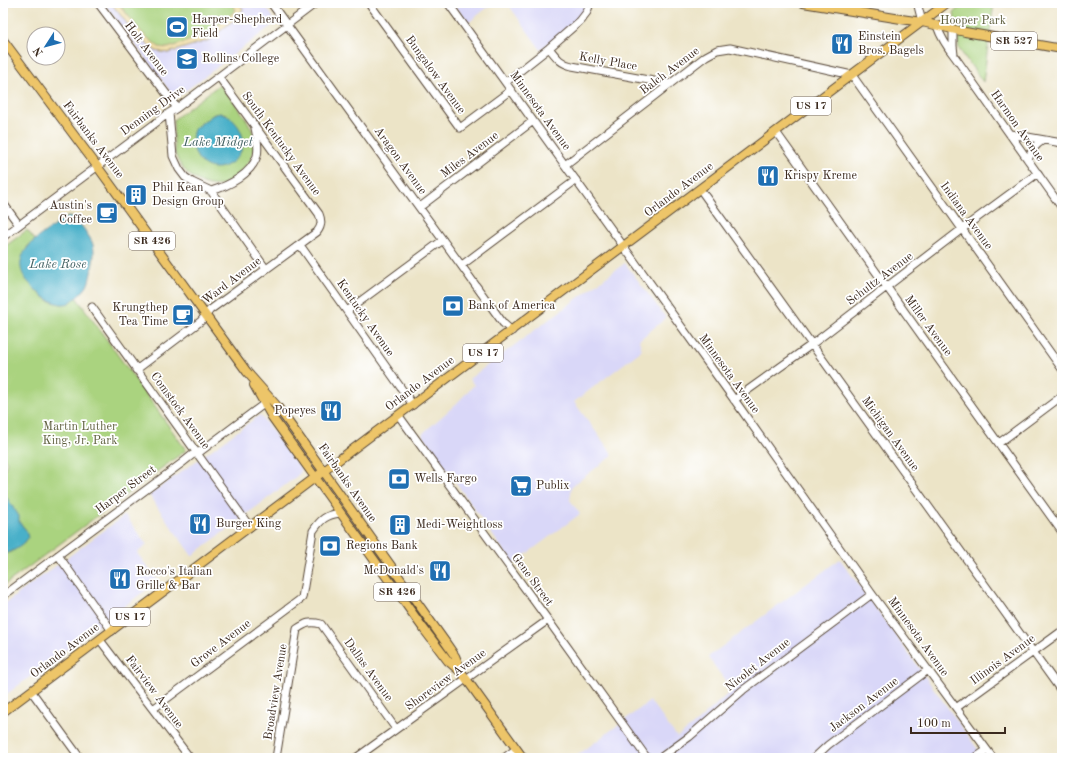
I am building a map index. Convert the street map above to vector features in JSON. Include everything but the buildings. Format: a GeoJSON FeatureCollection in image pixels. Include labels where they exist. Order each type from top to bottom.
{"type":"FeatureCollection","features":[{"type":"Feature","properties":{"kind":"main road"},"geometry":{"type":"LineString","coordinates":[[803,3],[922,22]]}},
{"type":"Feature","properties":{"kind":"main road","name":"Orlando Avenue"},"geometry":{"type":"LineString","coordinates":[[3,712],[32,692],[947,3]]}},
{"type":"Feature","properties":{"kind":"main road","name":"SR 527"},"geometry":{"type":"LineString","coordinates":[[922,22],[953,30],[1062,49]]}},
{"type":"Feature","properties":{"kind":"main road","name":"Fairbanks Avenue"},"geometry":{"type":"LineString","coordinates":[[3,40],[97,166],[246,372],[277,406],[452,651],[464,676],[523,758]]}},
{"type":"Feature","properties":{"kind":"main road","name":"Fairbanks Avenue"},"geometry":{"type":"LineString","coordinates":[[246,372],[272,417],[340,513],[448,661],[464,676]]}},
{"type":"Feature","properties":{"kind":"street","name":"Holt Avenue"},"geometry":{"type":"LineString","coordinates":[[98,3],[177,108]]}},
{"type":"Feature","properties":{"kind":"street","name":"Aragon Avenue"},"geometry":{"type":"LineString","coordinates":[[271,3],[503,323],[512,330]]}},
{"type":"Feature","properties":{"kind":"street","name":"Denning Drive"},"geometry":{"type":"LineString","coordinates":[[3,237],[316,3]]}},
{"type":"Feature","properties":{"kind":"street","name":"Bungalow Avenue"},"geometry":{"type":"LineString","coordinates":[[369,3],[460,128],[511,90]]}},
{"type":"Feature","properties":{"kind":"street","name":"Minnesota Avenue"},"geometry":{"type":"LineString","coordinates":[[448,3],[624,246],[872,594],[992,758]]}},
{"type":"Feature","properties":{"kind":"street"},"geometry":{"type":"LineString","coordinates":[[506,82],[580,21],[587,12],[590,3]]}},
{"type":"Feature","properties":{"kind":"street"},"geometry":{"type":"LineString","coordinates":[[916,3],[922,22]]}},
{"type":"Feature","properties":{"kind":"street","name":"Harmon Avenue"},"geometry":{"type":"LineString","coordinates":[[937,26],[944,44],[955,57],[1062,208]]}},
{"type":"Feature","properties":{"kind":"street","name":"Harmon Avenue"},"geometry":{"type":"LineString","coordinates":[[953,30],[955,57]]}},
{"type":"Feature","properties":{"kind":"street","name":"Kelly Place"},"geometry":{"type":"LineString","coordinates":[[549,48],[564,64],[670,84]]}},
{"type":"Feature","properties":{"kind":"street","name":"Balch Avenue"},"geometry":{"type":"LineString","coordinates":[[565,165],[706,56],[717,50],[730,48],[852,75]]}},
{"type":"Feature","properties":{"kind":"street","name":"Indiana Avenue"},"geometry":{"type":"LineString","coordinates":[[852,75],[1062,369]]}},
{"type":"Feature","properties":{"kind":"street","name":"South Kentucky Avenue"},"geometry":{"type":"LineString","coordinates":[[219,77],[319,214],[322,220],[322,225]]}},
{"type":"Feature","properties":{"kind":"street"},"geometry":{"type":"LineString","coordinates":[[169,113],[173,156],[179,169],[185,177],[192,182],[211,191],[266,269]]}},
{"type":"Feature","properties":{"kind":"street","name":"Miles Avenue"},"geometry":{"type":"LineString","coordinates":[[420,207],[534,121]]}},
{"type":"Feature","properties":{"kind":"street"},"geometry":{"type":"LineString","coordinates":[[255,128],[258,148],[257,157]]}},
{"type":"Feature","properties":{"kind":"street","name":"Miller Avenue"},"geometry":{"type":"LineString","coordinates":[[776,132],[886,288],[1062,532]]}},
{"type":"Feature","properties":{"kind":"street"},"geometry":{"type":"LineString","coordinates":[[1010,134],[1062,143]]}},
{"type":"Feature","properties":{"kind":"street"},"geometry":{"type":"LineString","coordinates":[[1028,160],[1032,150],[1043,140]]}},
{"type":"Feature","properties":{"kind":"street"},"geometry":{"type":"LineString","coordinates":[[211,191],[224,187],[239,178],[250,168],[262,152],[272,150]]}},
{"type":"Feature","properties":{"kind":"street","name":"Schultz Avenue"},"geometry":{"type":"LineString","coordinates":[[734,400],[811,345],[962,229],[1038,173]]}},
{"type":"Feature","properties":{"kind":"street"},"geometry":{"type":"LineString","coordinates":[[462,265],[576,180]]}},
{"type":"Feature","properties":{"kind":"street","name":"Michigan Avenue"},"geometry":{"type":"LineString","coordinates":[[700,189],[1062,692]]}},
{"type":"Feature","properties":{"kind":"street"},"geometry":{"type":"LineString","coordinates":[[3,203],[19,225]]}},
{"type":"Feature","properties":{"kind":"street","name":"Ward Avenue"},"geometry":{"type":"LineString","coordinates":[[136,370],[201,321],[210,310],[317,232],[322,225]]}},
{"type":"Feature","properties":{"kind":"street"},"geometry":{"type":"LineString","coordinates":[[347,311],[443,240]]}},
{"type":"Feature","properties":{"kind":"street","name":"Kentucky Avenue"},"geometry":{"type":"LineString","coordinates":[[300,245],[413,405]]}},
{"type":"Feature","properties":{"kind":"street","name":"Comstock Avenue"},"geometry":{"type":"LineString","coordinates":[[92,307],[250,527]]}},
{"type":"Feature","properties":{"kind":"street"},"geometry":{"type":"LineString","coordinates":[[999,443],[1062,396]]}},
{"type":"Feature","properties":{"kind":"street","name":"Harper Street"},"geometry":{"type":"LineString","coordinates":[[3,596],[192,455],[201,451],[264,404]]}},
{"type":"Feature","properties":{"kind":"street","name":"Gene Street"},"geometry":{"type":"LineString","coordinates":[[399,416],[647,758]]}},
{"type":"Feature","properties":{"kind":"street","name":"Grove Avenue"},"geometry":{"type":"LineString","coordinates":[[153,709],[302,598],[313,531],[318,523],[326,516],[340,513]]}},
{"type":"Feature","properties":{"kind":"street"},"geometry":{"type":"LineString","coordinates":[[58,555],[112,631]]}},
{"type":"Feature","properties":{"kind":"street","name":"Nicolet Avenue"},"geometry":{"type":"LineString","coordinates":[[660,758],[689,737],[738,694],[872,594]]}},
{"type":"Feature","properties":{"kind":"street","name":"Shoreview Avenue"},"geometry":{"type":"LineString","coordinates":[[356,758],[464,676],[548,620]]}},
{"type":"Feature","properties":{"kind":"street","name":"Dallas Avenue"},"geometry":{"type":"LineString","coordinates":[[297,629],[309,623],[314,622],[321,624],[396,729]]}},
{"type":"Feature","properties":{"kind":"street","name":"Broadview Avenue"},"geometry":{"type":"LineString","coordinates":[[276,758],[297,629]]}},
{"type":"Feature","properties":{"kind":"street","name":"Illinois Avenue"},"geometry":{"type":"LineString","coordinates":[[956,708],[1062,630]]}},
{"type":"Feature","properties":{"kind":"street","name":"Fairview Avenue"},"geometry":{"type":"LineString","coordinates":[[100,640],[190,758]]}},
{"type":"Feature","properties":{"kind":"street","name":"Jackson Avenue"},"geometry":{"type":"LineString","coordinates":[[814,758],[828,745],[928,670]]}},
{"type":"Feature","properties":{"kind":"street"},"geometry":{"type":"LineString","coordinates":[[32,692],[80,758]]}},
{"type":"Feature","properties":{"kind":"street"},"geometry":{"type":"LineString","coordinates":[[504,758],[516,749]]}},
{"type":"Feature","properties":{"kind":"street"},"geometry":{"type":"LineString","coordinates":[[975,758],[986,750]]}},
{"type":"Feature","properties":{"kind":"shaded area","name":"Rollins College"},"geometry":{"type":"Polygon","coordinates":[[[104,3],[263,3],[275,22],[176,97],[172,94],[104,3]]]}},
{"type":"Feature","properties":{"kind":"shaded area"},"geometry":{"type":"Polygon","coordinates":[[[453,3],[493,3],[468,23],[453,3]]]}},
{"type":"Feature","properties":{"kind":"shaded area"},"geometry":{"type":"Polygon","coordinates":[[[502,3],[586,3],[585,10],[581,17],[541,50],[508,4],[502,3]]]}},
{"type":"Feature","properties":{"kind":"shaded area"},"geometry":{"type":"Polygon","coordinates":[[[625,263],[666,318],[639,340],[642,350],[574,402],[613,455],[572,486],[570,500],[580,514],[513,564],[422,434],[456,404],[474,385],[469,379],[625,263]]]}},
{"type":"Feature","properties":{"kind":"shaded area"},"geometry":{"type":"Polygon","coordinates":[[[260,415],[301,469],[300,473],[192,556],[149,495],[260,415]]]}},
{"type":"Feature","properties":{"kind":"shaded area"},"geometry":{"type":"Polygon","coordinates":[[[125,515],[147,545],[137,553],[158,581],[3,697],[3,605],[125,515]]]}},
{"type":"Feature","properties":{"kind":"shaded area"},"geometry":{"type":"Polygon","coordinates":[[[840,559],[984,758],[574,758],[650,701],[677,737],[687,730],[732,690],[708,657],[840,559]]]}},
{"type":"Feature","properties":{"kind":"green space","name":"Harper-Shepherd Field"},"geometry":{"type":"Polygon","coordinates":[[[111,3],[239,3],[243,9],[236,18],[209,40],[168,53],[156,51],[137,36],[111,3]]]}},
{"type":"Feature","properties":{"kind":"green space","name":"Hooper Park"},"geometry":{"type":"Polygon","coordinates":[[[966,3],[994,3],[983,82],[959,49],[954,12],[966,3]]]}},
{"type":"Feature","properties":{"kind":"green space"},"geometry":{"type":"Polygon","coordinates":[[[219,85],[235,103],[253,132],[254,145],[249,162],[242,171],[222,185],[208,185],[201,182],[188,174],[176,156],[173,120],[219,85]],[[214,114],[195,128],[221,167],[229,164],[241,152],[243,144],[227,114],[214,114]]]}},
{"type":"Feature","properties":{"kind":"green space","name":"Martin Luther King, Jr. Park"},"geometry":{"type":"Polygon","coordinates":[[[27,230],[35,240],[27,247],[36,291],[49,301],[61,304],[69,303],[76,297],[186,450],[3,586],[3,554],[9,553],[26,542],[26,530],[19,522],[7,498],[3,496],[3,471],[7,462],[3,456],[3,248],[27,230]]]}},
{"type":"Feature","properties":{"kind":"sand"},"geometry":{"type":"Polygon","coordinates":[[[111,3],[118,3],[143,34],[159,47],[168,48],[208,34],[236,10],[231,3],[239,3],[243,9],[236,18],[209,40],[168,53],[156,51],[137,36],[111,3]]]}},
{"type":"Feature","properties":{"kind":"water","name":"Lake Midget"},"geometry":{"type":"Polygon","coordinates":[[[222,113],[229,116],[238,126],[243,137],[242,148],[238,157],[230,163],[222,167],[212,168],[203,164],[196,155],[192,138],[193,131],[210,117],[215,114],[222,113]]]}},
{"type":"Feature","properties":{"kind":"water","name":"Lake Rose"},"geometry":{"type":"Polygon","coordinates":[[[68,217],[79,223],[92,241],[94,257],[90,278],[85,289],[71,302],[62,304],[47,299],[30,284],[22,273],[21,263],[24,253],[30,244],[39,236],[68,217]]]}},
{"type":"Feature","properties":{"kind":"water"},"geometry":{"type":"Polygon","coordinates":[[[3,496],[7,498],[19,516],[19,522],[26,530],[28,538],[17,548],[3,554],[3,496]]]}},
{"type":"Feature","properties":{"kind":"place","name":"Harper-Shepherd Field"},"geometry":{"type":"Point","coordinates":[177,27]}},
{"type":"Feature","properties":{"kind":"place","name":"Einstein Bros. Bagels"},"geometry":{"type":"Point","coordinates":[842,44]}},
{"type":"Feature","properties":{"kind":"place","name":"Rollins College"},"geometry":{"type":"Point","coordinates":[187,59]}},
{"type":"Feature","properties":{"kind":"place","name":"Krispy Kreme"},"geometry":{"type":"Point","coordinates":[768,176]}},
{"type":"Feature","properties":{"kind":"place","name":"Phil Kean Design Group"},"geometry":{"type":"Point","coordinates":[136,195]}},
{"type":"Feature","properties":{"kind":"place","name":"Austin's Coffee"},"geometry":{"type":"Point","coordinates":[107,213]}},
{"type":"Feature","properties":{"kind":"place","name":"Bank of America"},"geometry":{"type":"Point","coordinates":[453,306]}},
{"type":"Feature","properties":{"kind":"place","name":"Krungthep Tea Time"},"geometry":{"type":"Point","coordinates":[183,315]}},
{"type":"Feature","properties":{"kind":"place","name":"Popeyes"},"geometry":{"type":"Point","coordinates":[331,411]}},
{"type":"Feature","properties":{"kind":"place","name":"Wells Fargo"},"geometry":{"type":"Point","coordinates":[399,479]}},
{"type":"Feature","properties":{"kind":"place","name":"Publix"},"geometry":{"type":"Point","coordinates":[521,486]}},
{"type":"Feature","properties":{"kind":"place","name":"Burger King"},"geometry":{"type":"Point","coordinates":[200,524]}},
{"type":"Feature","properties":{"kind":"place","name":"Medi-Weightloss"},"geometry":{"type":"Point","coordinates":[400,525]}},
{"type":"Feature","properties":{"kind":"place","name":"Regions Bank"},"geometry":{"type":"Point","coordinates":[330,546]}},
{"type":"Feature","properties":{"kind":"place","name":"McDonald's"},"geometry":{"type":"Point","coordinates":[440,571]}},
{"type":"Feature","properties":{"kind":"place","name":"Rocco's Italian Grille & Bar"},"geometry":{"type":"Point","coordinates":[120,579]}}]}
